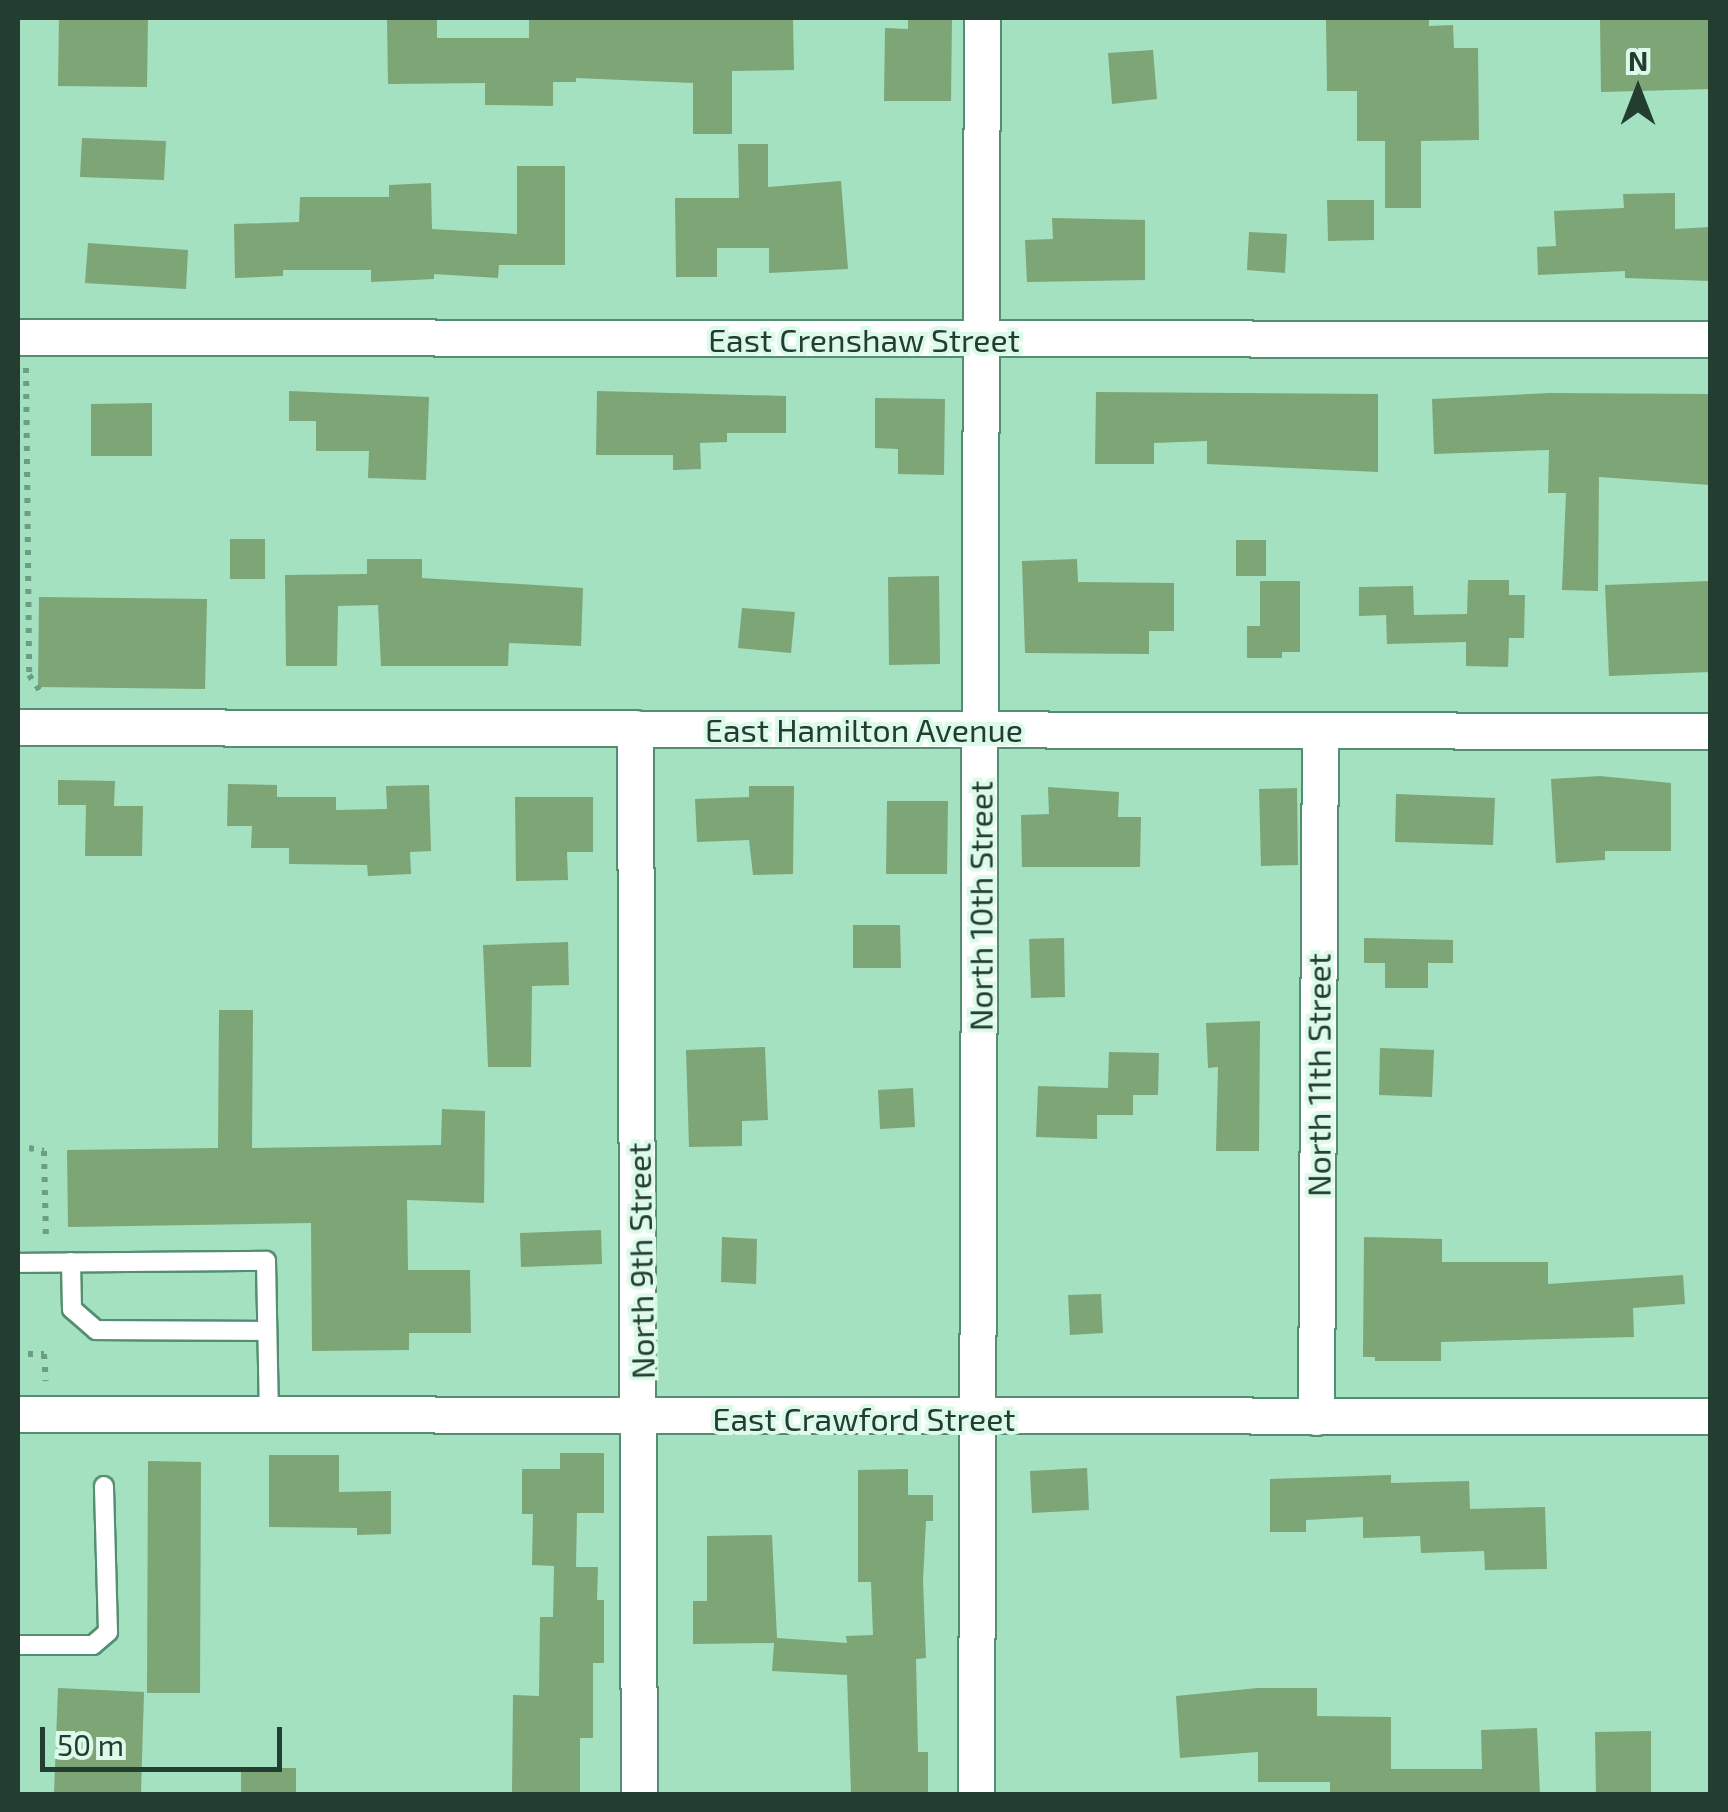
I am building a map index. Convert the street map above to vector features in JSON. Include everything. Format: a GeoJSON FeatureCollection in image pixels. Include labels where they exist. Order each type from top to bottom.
{"type":"FeatureCollection","features":[{"type":"Feature","properties":{"kind":"street","name":"North 10th Street"},"geometry":{"type":"LineString","coordinates":[[976,1794],[982,18]]}},
{"type":"Feature","properties":{"kind":"street","name":"East Crenshaw Street"},"geometry":{"type":"LineString","coordinates":[[22,337],[1710,339]]}},
{"type":"Feature","properties":{"kind":"street","name":"East Hamilton Avenue"},"geometry":{"type":"LineString","coordinates":[[18,727],[1710,731]]}},
{"type":"Feature","properties":{"kind":"street","name":"North 9th Street"},"geometry":{"type":"LineString","coordinates":[[635,728],[641,1418],[639,1794]]}},
{"type":"Feature","properties":{"kind":"street","name":"North 11th Street"},"geometry":{"type":"LineString","coordinates":[[1316,1417],[1320,732]]}},
{"type":"Feature","properties":{"kind":"street","name":"East Crawford Street"},"geometry":{"type":"LineString","coordinates":[[18,1414],[269,1418],[1710,1416]]}},
{"type":"Feature","properties":{"kind":"lane"},"geometry":{"type":"LineString","coordinates":[[18,1263],[266,1261],[269,1418]]}},
{"type":"Feature","properties":{"kind":"lane"},"geometry":{"type":"LineString","coordinates":[[71,1262],[72,1309],[96,1330],[267,1331]]}},
{"type":"Feature","properties":{"kind":"lane"},"geometry":{"type":"LineString","coordinates":[[18,1644],[93,1645],[108,1632],[104,1486]]}},
{"type":"Feature","properties":{"kind":"path"},"geometry":{"type":"LineString","coordinates":[[22,337],[29,675],[39,692]]}},
{"type":"Feature","properties":{"kind":"path"},"geometry":{"type":"LineString","coordinates":[[29,1148],[44,1151],[46,1242]]}},
{"type":"Feature","properties":{"kind":"building"},"geometry":{"type":"Polygon","coordinates":[[[59,18],[148,18],[147,87],[58,86],[59,18]]]}},
{"type":"Feature","properties":{"kind":"building"},"geometry":{"type":"Polygon","coordinates":[[[387,18],[437,18],[437,38],[529,38],[529,18],[793,18],[794,70],[732,71],[732,134],[693,134],[693,83],[576,78],[576,82],[553,82],[553,106],[485,105],[485,83],[388,84],[387,18]]]}},
{"type":"Feature","properties":{"kind":"building"},"geometry":{"type":"Polygon","coordinates":[[[908,18],[952,18],[951,101],[884,101],[885,28],[908,29],[908,18]]]}},
{"type":"Feature","properties":{"kind":"building"},"geometry":{"type":"Polygon","coordinates":[[[1326,18],[1429,18],[1429,26],[1453,25],[1454,48],[1478,48],[1479,140],[1421,141],[1421,208],[1385,208],[1385,141],[1357,141],[1357,91],[1327,91],[1326,18]]]}},
{"type":"Feature","properties":{"kind":"building"},"geometry":{"type":"Polygon","coordinates":[[[1600,18],[1710,18],[1710,89],[1601,92],[1600,18]]]}},
{"type":"Feature","properties":{"kind":"building"},"geometry":{"type":"Polygon","coordinates":[[[1153,50],[1157,99],[1112,104],[1108,53],[1153,50]]]}},
{"type":"Feature","properties":{"kind":"building"},"geometry":{"type":"Polygon","coordinates":[[[82,138],[166,141],[164,180],[80,177],[82,138]]]}},
{"type":"Feature","properties":{"kind":"building"},"geometry":{"type":"Polygon","coordinates":[[[738,144],[768,144],[768,187],[841,181],[848,269],[769,273],[769,248],[717,248],[717,277],[676,277],[675,198],[739,198],[738,144]]]}},
{"type":"Feature","properties":{"kind":"building"},"geometry":{"type":"Polygon","coordinates":[[[517,166],[565,166],[565,265],[499,265],[498,278],[434,274],[434,279],[371,282],[371,270],[283,270],[283,276],[235,278],[234,224],[299,222],[300,197],[389,197],[389,185],[431,183],[432,229],[517,234],[517,166]]]}},
{"type":"Feature","properties":{"kind":"building"},"geometry":{"type":"Polygon","coordinates":[[[1675,193],[1675,229],[1710,227],[1710,281],[1625,278],[1625,271],[1538,275],[1537,247],[1556,246],[1554,211],[1624,208],[1623,194],[1675,193]]]}},
{"type":"Feature","properties":{"kind":"building"},"geometry":{"type":"Polygon","coordinates":[[[1327,200],[1374,200],[1374,240],[1328,241],[1327,200]]]}},
{"type":"Feature","properties":{"kind":"building"},"geometry":{"type":"Polygon","coordinates":[[[1052,218],[1145,220],[1145,280],[1027,282],[1025,240],[1053,239],[1052,218]]]}},
{"type":"Feature","properties":{"kind":"building"},"geometry":{"type":"Polygon","coordinates":[[[1249,232],[1287,234],[1285,273],[1247,270],[1249,232]]]}},
{"type":"Feature","properties":{"kind":"building"},"geometry":{"type":"Polygon","coordinates":[[[88,243],[188,250],[186,289],[85,283],[88,243]]]}},
{"type":"Feature","properties":{"kind":"building"},"geometry":{"type":"Polygon","coordinates":[[[289,391],[429,397],[426,480],[368,478],[369,451],[316,451],[316,421],[289,421],[289,391]]]}},
{"type":"Feature","properties":{"kind":"building"},"geometry":{"type":"Polygon","coordinates":[[[597,391],[786,396],[786,433],[727,433],[727,442],[700,443],[701,469],[673,470],[673,455],[596,455],[597,391]]]}},
{"type":"Feature","properties":{"kind":"building"},"geometry":{"type":"Polygon","coordinates":[[[1096,392],[1378,394],[1378,472],[1207,464],[1207,441],[1154,443],[1154,464],[1095,464],[1096,392]]]}},
{"type":"Feature","properties":{"kind":"building"},"geometry":{"type":"Polygon","coordinates":[[[1550,393],[1710,394],[1710,485],[1599,477],[1598,591],[1562,590],[1566,493],[1548,493],[1549,450],[1434,454],[1432,399],[1550,393]]]}},
{"type":"Feature","properties":{"kind":"building"},"geometry":{"type":"Polygon","coordinates":[[[875,398],[945,399],[944,475],[898,474],[898,449],[875,448],[875,398]]]}},
{"type":"Feature","properties":{"kind":"building"},"geometry":{"type":"Polygon","coordinates":[[[152,403],[152,456],[91,456],[91,404],[152,403]]]}},
{"type":"Feature","properties":{"kind":"building"},"geometry":{"type":"Polygon","coordinates":[[[230,539],[265,539],[265,579],[230,579],[230,539]]]}},
{"type":"Feature","properties":{"kind":"building"},"geometry":{"type":"Polygon","coordinates":[[[1236,540],[1266,540],[1266,576],[1236,576],[1236,540]]]}},
{"type":"Feature","properties":{"kind":"building"},"geometry":{"type":"Polygon","coordinates":[[[367,559],[422,559],[422,578],[583,588],[581,646],[509,643],[508,666],[381,666],[378,605],[338,606],[337,666],[286,666],[285,575],[367,574],[367,559]]]}},
{"type":"Feature","properties":{"kind":"building"},"geometry":{"type":"Polygon","coordinates":[[[1077,559],[1078,582],[1174,583],[1174,631],[1149,631],[1149,654],[1025,653],[1022,561],[1077,559]]]}},
{"type":"Feature","properties":{"kind":"building"},"geometry":{"type":"Polygon","coordinates":[[[939,576],[940,664],[889,665],[888,577],[939,576]]]}},
{"type":"Feature","properties":{"kind":"building"},"geometry":{"type":"Polygon","coordinates":[[[1468,580],[1509,580],[1509,595],[1525,595],[1524,638],[1509,638],[1508,667],[1466,666],[1466,642],[1387,644],[1386,615],[1359,616],[1359,587],[1413,586],[1414,615],[1467,614],[1468,580]]]}},
{"type":"Feature","properties":{"kind":"building"},"geometry":{"type":"Polygon","coordinates":[[[1260,581],[1300,581],[1300,652],[1282,652],[1282,658],[1247,658],[1247,626],[1260,626],[1260,581]]]}},
{"type":"Feature","properties":{"kind":"building"},"geometry":{"type":"Polygon","coordinates":[[[1710,581],[1710,672],[1609,676],[1605,585],[1710,581]]]}},
{"type":"Feature","properties":{"kind":"building"},"geometry":{"type":"Polygon","coordinates":[[[39,597],[207,599],[205,689],[38,687],[39,597]]]}},
{"type":"Feature","properties":{"kind":"building"},"geometry":{"type":"Polygon","coordinates":[[[742,608],[795,612],[791,653],[738,648],[742,608]]]}},
{"type":"Feature","properties":{"kind":"building"},"geometry":{"type":"Polygon","coordinates":[[[1600,776],[1671,783],[1671,851],[1605,851],[1605,860],[1556,863],[1551,779],[1600,776]]]}},
{"type":"Feature","properties":{"kind":"building"},"geometry":{"type":"Polygon","coordinates":[[[58,780],[115,781],[114,806],[143,806],[142,856],[85,856],[86,805],[58,805],[58,780]]]}},
{"type":"Feature","properties":{"kind":"building"},"geometry":{"type":"Polygon","coordinates":[[[228,784],[277,785],[277,797],[336,797],[336,810],[387,809],[386,786],[429,785],[431,851],[410,852],[411,874],[368,876],[367,865],[289,864],[289,848],[251,848],[252,826],[227,826],[228,784]]]}},
{"type":"Feature","properties":{"kind":"building"},"geometry":{"type":"Polygon","coordinates":[[[749,786],[794,786],[793,874],[753,875],[749,840],[697,842],[695,799],[749,797],[749,786]]]}},
{"type":"Feature","properties":{"kind":"building"},"geometry":{"type":"Polygon","coordinates":[[[1048,787],[1119,792],[1118,817],[1141,817],[1140,867],[1022,867],[1021,815],[1049,814],[1048,787]]]}},
{"type":"Feature","properties":{"kind":"building"},"geometry":{"type":"Polygon","coordinates":[[[1297,788],[1298,865],[1261,866],[1259,789],[1297,788]]]}},
{"type":"Feature","properties":{"kind":"building"},"geometry":{"type":"Polygon","coordinates":[[[1396,794],[1495,798],[1493,845],[1395,842],[1396,794]]]}},
{"type":"Feature","properties":{"kind":"building"},"geometry":{"type":"Polygon","coordinates":[[[515,797],[593,797],[593,852],[567,852],[568,880],[516,881],[515,797]]]}},
{"type":"Feature","properties":{"kind":"building"},"geometry":{"type":"Polygon","coordinates":[[[887,801],[948,801],[947,874],[886,874],[887,801]]]}},
{"type":"Feature","properties":{"kind":"building"},"geometry":{"type":"Polygon","coordinates":[[[853,925],[900,925],[901,968],[853,968],[853,925]]]}},
{"type":"Feature","properties":{"kind":"building"},"geometry":{"type":"Polygon","coordinates":[[[1064,938],[1065,997],[1031,998],[1029,939],[1064,938]]]}},
{"type":"Feature","properties":{"kind":"building"},"geometry":{"type":"Polygon","coordinates":[[[1364,938],[1453,940],[1453,963],[1428,963],[1428,988],[1385,988],[1385,963],[1364,963],[1364,938]]]}},
{"type":"Feature","properties":{"kind":"building"},"geometry":{"type":"Polygon","coordinates":[[[568,942],[569,985],[532,986],[531,1067],[488,1067],[483,945],[568,942]]]}},
{"type":"Feature","properties":{"kind":"building"},"geometry":{"type":"Polygon","coordinates":[[[219,1010],[253,1010],[252,1148],[441,1145],[442,1109],[485,1111],[484,1203],[407,1200],[408,1270],[470,1270],[471,1333],[409,1333],[409,1350],[312,1351],[311,1223],[68,1227],[67,1150],[218,1148],[219,1010]]]}},
{"type":"Feature","properties":{"kind":"building"},"geometry":{"type":"Polygon","coordinates":[[[1260,1021],[1259,1151],[1216,1151],[1218,1067],[1208,1068],[1206,1023],[1260,1021]]]}},
{"type":"Feature","properties":{"kind":"building"},"geometry":{"type":"Polygon","coordinates":[[[765,1047],[768,1120],[742,1121],[742,1146],[689,1147],[686,1050],[765,1047]]]}},
{"type":"Feature","properties":{"kind":"building"},"geometry":{"type":"Polygon","coordinates":[[[1380,1048],[1434,1050],[1432,1097],[1379,1095],[1380,1048]]]}},
{"type":"Feature","properties":{"kind":"building"},"geometry":{"type":"Polygon","coordinates":[[[1109,1052],[1159,1053],[1158,1095],[1133,1095],[1133,1115],[1097,1115],[1097,1139],[1036,1137],[1038,1086],[1108,1088],[1109,1052]]]}},
{"type":"Feature","properties":{"kind":"building"},"geometry":{"type":"Polygon","coordinates":[[[913,1088],[915,1127],[880,1129],[878,1090],[913,1088]]]}},
{"type":"Feature","properties":{"kind":"building"},"geometry":{"type":"Polygon","coordinates":[[[601,1230],[602,1264],[521,1267],[520,1233],[601,1230]]]}},
{"type":"Feature","properties":{"kind":"building"},"geometry":{"type":"Polygon","coordinates":[[[722,1237],[757,1239],[756,1284],[721,1282],[722,1237]]]}},
{"type":"Feature","properties":{"kind":"building"},"geometry":{"type":"Polygon","coordinates":[[[1364,1237],[1442,1239],[1442,1262],[1548,1262],[1548,1284],[1683,1275],[1685,1304],[1633,1308],[1634,1337],[1441,1342],[1441,1361],[1375,1361],[1375,1357],[1363,1357],[1364,1237]]]}},
{"type":"Feature","properties":{"kind":"building"},"geometry":{"type":"Polygon","coordinates":[[[1101,1294],[1103,1333],[1070,1335],[1068,1295],[1101,1294]]]}},
{"type":"Feature","properties":{"kind":"building"},"geometry":{"type":"Polygon","coordinates":[[[560,1453],[604,1453],[604,1513],[577,1513],[576,1567],[598,1567],[597,1600],[604,1600],[604,1663],[593,1663],[593,1738],[580,1738],[580,1794],[512,1794],[513,1695],[539,1696],[540,1617],[553,1617],[554,1566],[532,1565],[533,1514],[522,1514],[522,1469],[560,1469],[560,1453]]]}},
{"type":"Feature","properties":{"kind":"building"},"geometry":{"type":"Polygon","coordinates":[[[269,1455],[339,1455],[339,1492],[391,1491],[391,1534],[357,1535],[357,1528],[269,1527],[269,1455]]]}},
{"type":"Feature","properties":{"kind":"building"},"geometry":{"type":"Polygon","coordinates":[[[148,1461],[201,1462],[200,1693],[147,1693],[148,1461]]]}},
{"type":"Feature","properties":{"kind":"building"},"geometry":{"type":"Polygon","coordinates":[[[1087,1468],[1089,1510],[1032,1513],[1030,1471],[1087,1468]]]}},
{"type":"Feature","properties":{"kind":"building"},"geometry":{"type":"Polygon","coordinates":[[[908,1469],[908,1495],[933,1495],[933,1521],[926,1521],[923,1581],[926,1658],[916,1659],[918,1752],[928,1752],[928,1794],[851,1793],[847,1675],[772,1671],[774,1643],[693,1644],[693,1601],[707,1601],[707,1536],[772,1535],[777,1638],[847,1643],[846,1636],[873,1635],[871,1582],[858,1582],[858,1470],[908,1469]]]}},
{"type":"Feature","properties":{"kind":"building"},"geometry":{"type":"Polygon","coordinates":[[[1391,1475],[1391,1483],[1469,1481],[1470,1509],[1545,1507],[1547,1569],[1485,1570],[1484,1551],[1421,1553],[1420,1536],[1363,1538],[1363,1517],[1306,1520],[1306,1532],[1270,1532],[1270,1479],[1391,1475]]]}},
{"type":"Feature","properties":{"kind":"building"},"geometry":{"type":"Polygon","coordinates":[[[58,1688],[144,1692],[141,1794],[54,1794],[58,1688]]]}},
{"type":"Feature","properties":{"kind":"building"},"geometry":{"type":"Polygon","coordinates":[[[1258,1688],[1317,1688],[1317,1716],[1391,1717],[1391,1769],[1482,1769],[1481,1730],[1537,1728],[1540,1794],[1330,1794],[1330,1782],[1258,1782],[1258,1752],[1180,1758],[1176,1696],[1258,1688]]]}},
{"type":"Feature","properties":{"kind":"building"},"geometry":{"type":"Polygon","coordinates":[[[1651,1731],[1651,1794],[1596,1794],[1595,1732],[1651,1731]]]}},
{"type":"Feature","properties":{"kind":"building"},"geometry":{"type":"Polygon","coordinates":[[[241,1768],[296,1768],[296,1794],[241,1794],[241,1768]]]}}]}
